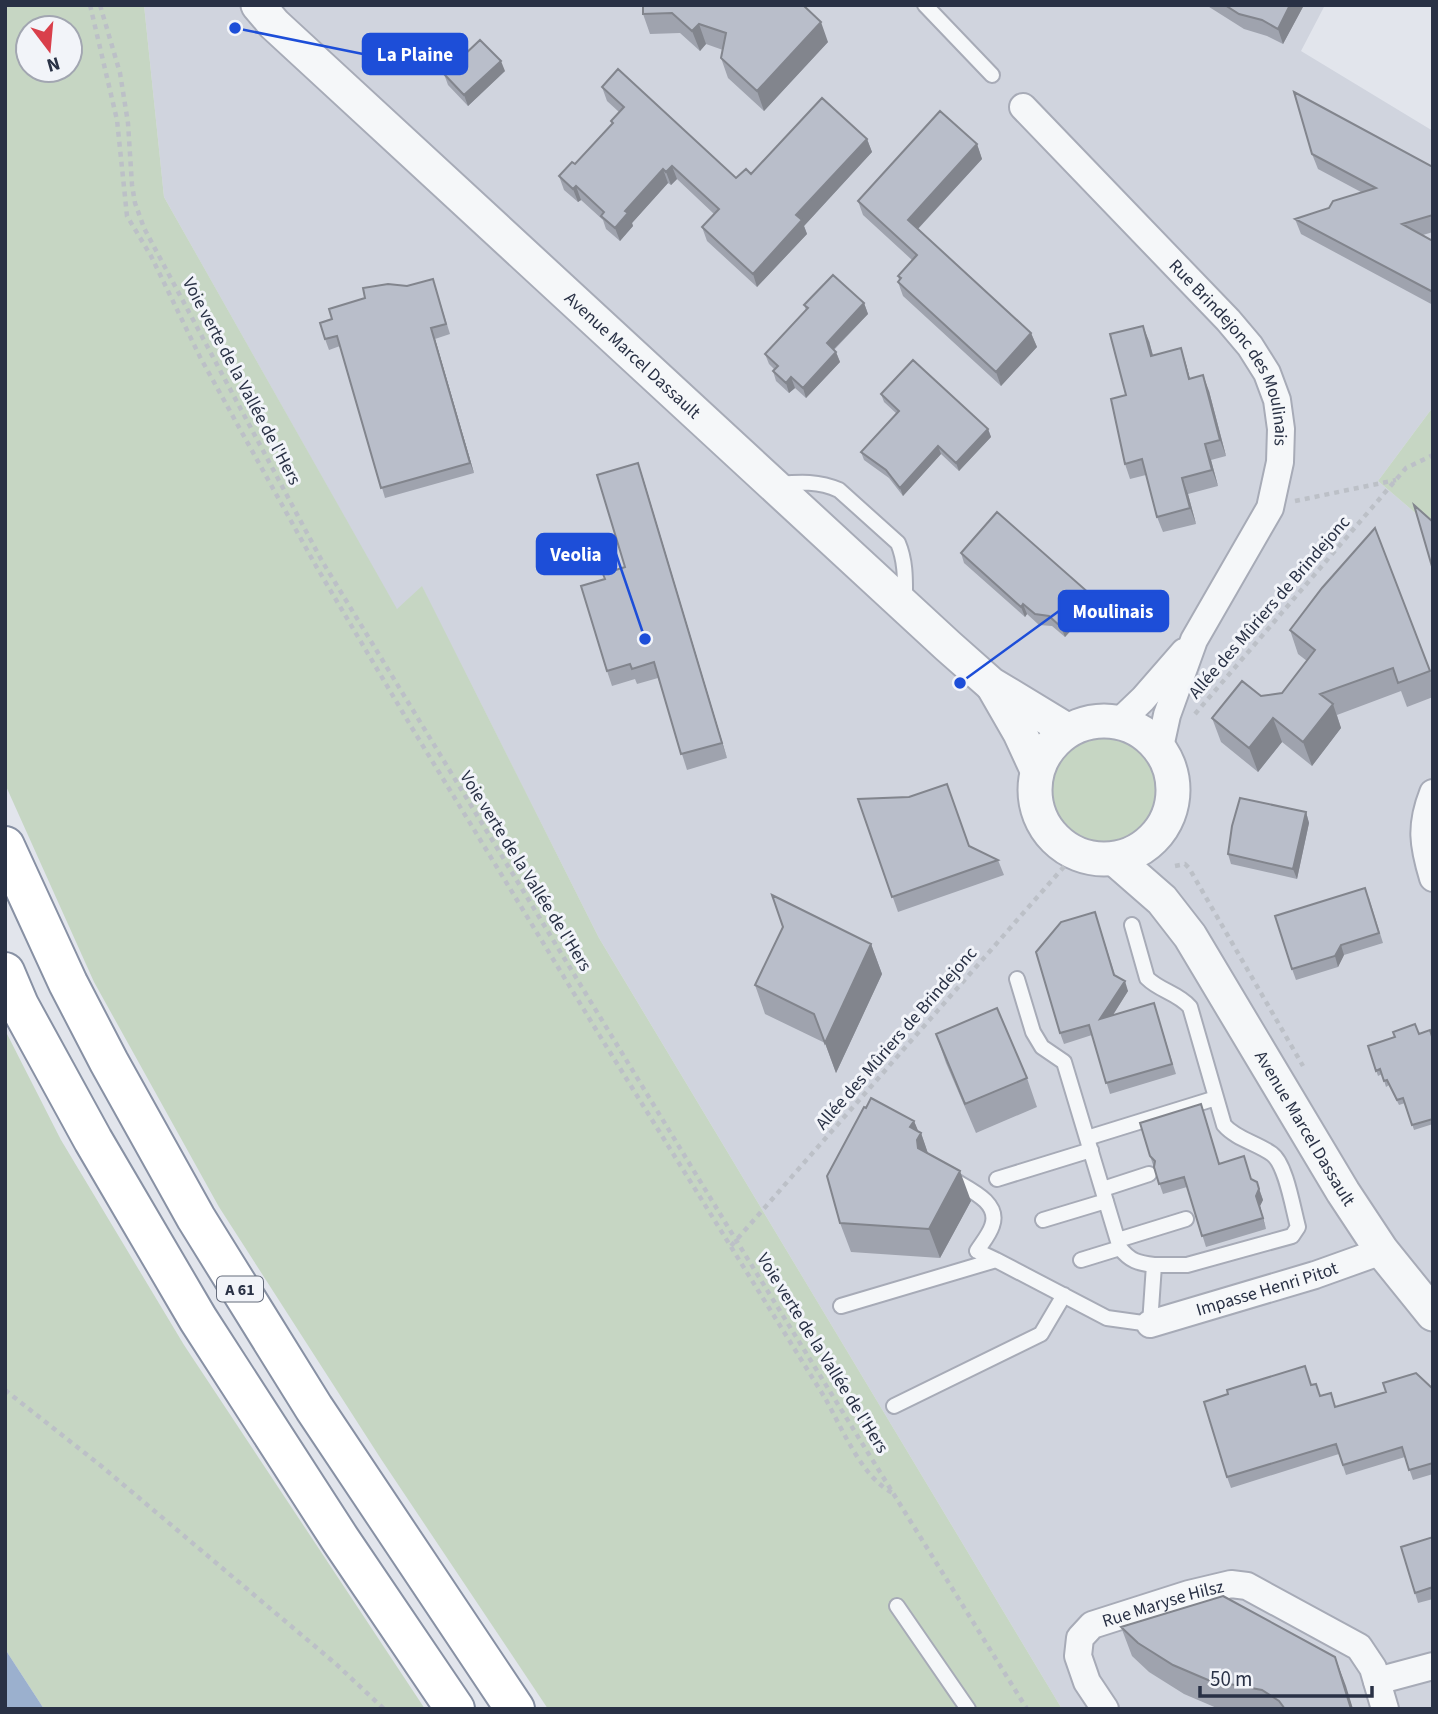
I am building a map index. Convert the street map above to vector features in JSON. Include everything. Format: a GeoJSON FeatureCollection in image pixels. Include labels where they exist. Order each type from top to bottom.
{"type":"FeatureCollection","features":[{"type":"Feature","properties":{"kind":"highway","name":"A 61"},"geometry":{"type":"LineString","coordinates":[[5,846],[68,982],[196,1218],[314,1408],[515,1709]]}},
{"type":"Feature","properties":{"kind":"highway","name":"A 61"},"geometry":{"type":"LineString","coordinates":[[5,972],[19,1005],[93,1140],[198,1320],[455,1709]]}},
{"type":"Feature","properties":{"kind":"street","name":"Avenue Marcel Dassault"},"geometry":{"type":"LineString","coordinates":[[244,5],[266,15],[991,684],[1067,730]]}},
{"type":"Feature","properties":{"kind":"street","name":"Rue Brindejonc des Moulinais"},"geometry":{"type":"LineString","coordinates":[[1023,107],[1250,345],[1263,366],[1277,400],[1281,429],[1280,462],[1270,508],[1194,640],[1167,715],[1160,747]]}},
{"type":"Feature","properties":{"kind":"street","name":"Rue Brindejonc des Moulinais"},"geometry":{"type":"LineString","coordinates":[[1119,722],[1143,699],[1194,640]]}},
{"type":"Feature","properties":{"kind":"street","name":"Avenue Marcel Dassault"},"geometry":{"type":"LineString","coordinates":[[991,684],[1020,733],[1037,769],[1035,794],[1041,818],[1055,839],[1076,853],[1095,859],[1115,859],[1134,853],[1150,842],[1163,827],[1172,807],[1174,787],[1170,766],[1160,747]]}},
{"type":"Feature","properties":{"kind":"street"},"geometry":{"type":"LineString","coordinates":[[1037,769],[1049,747],[1067,730],[1092,721],[1119,722],[1142,731],[1160,747]]}},
{"type":"Feature","properties":{"kind":"street"},"geometry":{"type":"LineString","coordinates":[[1433,793],[1424,818],[1423,832],[1433,878]]}},
{"type":"Feature","properties":{"kind":"street","name":"Avenue Marcel Dassault"},"geometry":{"type":"LineString","coordinates":[[1163,827],[1165,870],[1190,936]]}},
{"type":"Feature","properties":{"kind":"street","name":"Avenue Marcel Dassault"},"geometry":{"type":"LineString","coordinates":[[1115,859],[1162,900],[1190,936],[1343,1192],[1381,1251],[1433,1314]]}},
{"type":"Feature","properties":{"kind":"street","name":"Impasse Henri Pitot"},"geometry":{"type":"LineString","coordinates":[[1150,1324],[1315,1275],[1381,1251]]}},
{"type":"Feature","properties":{"kind":"street","name":"Rue Maryse Hilsz"},"geometry":{"type":"LineString","coordinates":[[1105,1709],[1087,1682],[1079,1656],[1080,1637],[1092,1625],[1224,1585],[1247,1586],[1359,1647],[1369,1659],[1377,1681]]}},
{"type":"Feature","properties":{"kind":"street"},"geometry":{"type":"LineString","coordinates":[[1385,1709],[1377,1681],[1433,1666]]}},
{"type":"Feature","properties":{"kind":"lane"},"geometry":{"type":"LineString","coordinates":[[925,5],[992,75]]}},
{"type":"Feature","properties":{"kind":"lane"},"geometry":{"type":"LineString","coordinates":[[1017,979],[1033,1032],[1042,1046],[1064,1062],[1119,1244],[1127,1258],[1154,1265],[1187,1265],[1292,1236],[1298,1227],[1280,1161],[1271,1153],[1229,1131],[1224,1125],[1190,1007],[1183,999],[1147,978],[1132,925]]}},
{"type":"Feature","properties":{"kind":"lane"},"geometry":{"type":"LineString","coordinates":[[997,1179],[1216,1098]]}},
{"type":"Feature","properties":{"kind":"lane"},"geometry":{"type":"LineString","coordinates":[[937,1170],[985,1200],[992,1210],[993,1225],[977,1251],[1107,1318],[1150,1324],[1154,1265]]}},
{"type":"Feature","properties":{"kind":"lane"},"geometry":{"type":"LineString","coordinates":[[1043,1220],[1149,1174]]}},
{"type":"Feature","properties":{"kind":"lane"},"geometry":{"type":"LineString","coordinates":[[1080,1260],[1186,1219]]}},
{"type":"Feature","properties":{"kind":"lane"},"geometry":{"type":"LineString","coordinates":[[841,1306],[996,1260]]}},
{"type":"Feature","properties":{"kind":"lane"},"geometry":{"type":"LineString","coordinates":[[894,1406],[1041,1334],[1064,1296]]}},
{"type":"Feature","properties":{"kind":"lane"},"geometry":{"type":"LineString","coordinates":[[897,1606],[968,1709]]}},
{"type":"Feature","properties":{"kind":"path"},"geometry":{"type":"LineString","coordinates":[[90,5],[117,120],[127,216],[151,256],[200,357],[316,566],[603,1041],[860,1460],[882,1488],[894,1494]]}},
{"type":"Feature","properties":{"kind":"path","name":"Voie verte de la Vallée de l'Hers"},"geometry":{"type":"LineString","coordinates":[[100,5],[120,74],[128,123],[132,185],[144,228],[322,561],[736,1240],[1027,1709]]}},
{"type":"Feature","properties":{"kind":"path"},"geometry":{"type":"LineString","coordinates":[[1270,508],[1397,480],[1406,468],[1433,455]]}},
{"type":"Feature","properties":{"kind":"path","name":"Allée des Mûriers de Brindejonc"},"geometry":{"type":"LineString","coordinates":[[1160,747],[1180,722],[1193,716],[1397,480]]}},
{"type":"Feature","properties":{"kind":"path","name":"Allée des Mûriers de Brindejonc"},"geometry":{"type":"LineString","coordinates":[[731,1246],[1076,853]]}},
{"type":"Feature","properties":{"kind":"path"},"geometry":{"type":"LineString","coordinates":[[1175,866],[1185,864],[1189,868],[1308,1075]]}},
{"type":"Feature","properties":{"kind":"path"},"geometry":{"type":"LineString","coordinates":[[5,1390],[100,1465],[336,1664],[384,1709]]}},
{"type":"Feature","properties":{"kind":"shaded area"},"geometry":{"type":"Polygon","coordinates":[[[144,5],[1325,5],[1301,51],[1433,131],[1433,407],[1378,481],[1433,528],[1433,1709],[1062,1709],[599,938],[422,587],[397,610],[164,197],[144,5]]]}},
{"type":"Feature","properties":{"kind":"green space"},"geometry":{"type":"Polygon","coordinates":[[[5,5],[144,5],[164,197],[397,609],[422,586],[599,938],[1062,1709],[548,1709],[381,1459],[219,1207],[94,982],[5,784],[5,5]]]}},
{"type":"Feature","properties":{"kind":"green space"},"geometry":{"type":"Polygon","coordinates":[[[1433,407],[1433,528],[1378,481],[1433,407]]]}},
{"type":"Feature","properties":{"kind":"green space"},"geometry":{"type":"Polygon","coordinates":[[[1104,733],[1126,737],[1144,750],[1157,768],[1161,790],[1157,812],[1144,830],[1126,843],[1104,847],[1082,843],[1064,830],[1051,812],[1047,790],[1051,768],[1064,750],[1082,737],[1104,733]]]}},
{"type":"Feature","properties":{"kind":"green space"},"geometry":{"type":"Polygon","coordinates":[[[5,1030],[61,1140],[184,1345],[425,1709],[44,1709],[5,1649],[5,1030]]]}},
{"type":"Feature","properties":{"kind":"water"},"geometry":{"type":"Polygon","coordinates":[[[5,1649],[44,1709],[5,1709],[5,1649]]]}},
{"type":"Feature","properties":{"kind":"building"},"geometry":{"type":"Polygon","coordinates":[[[643,5],[803,5],[821,22],[757,91],[721,58],[726,33],[699,24],[692,31],[672,13],[643,14],[643,5]]]}},
{"type":"Feature","properties":{"kind":"building"},"geometry":{"type":"Polygon","coordinates":[[[1225,5],[1290,5],[1278,29],[1262,20],[1239,14],[1225,5]]]}},
{"type":"Feature","properties":{"kind":"building"},"geometry":{"type":"Polygon","coordinates":[[[480,40],[501,61],[464,95],[444,74],[480,40]]]}},
{"type":"Feature","properties":{"kind":"building"},"geometry":{"type":"Polygon","coordinates":[[[618,69],[736,178],[746,169],[751,174],[822,98],[867,139],[796,215],[802,220],[753,274],[702,227],[719,209],[672,166],[666,172],[663,169],[625,211],[628,213],[615,228],[601,216],[604,212],[576,186],[573,189],[559,176],[572,162],[575,164],[624,107],[602,87],[618,69]]]}},
{"type":"Feature","properties":{"kind":"building"},"geometry":{"type":"Polygon","coordinates":[[[1294,92],[1433,167],[1433,215],[1402,224],[1433,241],[1433,292],[1295,219],[1329,208],[1333,201],[1376,188],[1312,154],[1294,92]]]}},
{"type":"Feature","properties":{"kind":"building"},"geometry":{"type":"Polygon","coordinates":[[[940,111],[977,144],[908,220],[1031,333],[996,372],[898,282],[901,278],[898,276],[917,255],[858,201],[940,111]]]}},
{"type":"Feature","properties":{"kind":"building"},"geometry":{"type":"Polygon","coordinates":[[[833,275],[864,303],[827,343],[836,352],[803,388],[791,377],[786,383],[773,371],[778,366],[765,354],[808,308],[804,305],[833,275]]]}},
{"type":"Feature","properties":{"kind":"building"},"geometry":{"type":"Polygon","coordinates":[[[433,279],[446,324],[431,328],[470,463],[381,488],[337,336],[325,339],[320,323],[332,319],[329,309],[365,298],[363,288],[388,284],[407,286],[433,279]]]}},
{"type":"Feature","properties":{"kind":"building"},"geometry":{"type":"Polygon","coordinates":[[[1143,326],[1151,356],[1181,348],[1189,379],[1203,375],[1220,440],[1205,444],[1212,470],[1182,478],[1190,508],[1157,517],[1142,459],[1125,464],[1111,399],[1126,395],[1110,334],[1143,326]]]}},
{"type":"Feature","properties":{"kind":"building"},"geometry":{"type":"Polygon","coordinates":[[[913,360],[988,429],[956,463],[938,446],[900,488],[886,470],[861,452],[899,411],[881,394],[913,360]]]}},
{"type":"Feature","properties":{"kind":"building"},"geometry":{"type":"Polygon","coordinates":[[[638,463],[722,743],[681,754],[654,662],[632,669],[630,664],[607,671],[581,586],[605,579],[603,574],[625,567],[597,475],[638,463]]]}},
{"type":"Feature","properties":{"kind":"building"},"geometry":{"type":"Polygon","coordinates":[[[1414,505],[1433,522],[1433,570],[1414,505]]]}},
{"type":"Feature","properties":{"kind":"building"},"geometry":{"type":"Polygon","coordinates":[[[997,512],[1090,594],[1061,627],[1049,616],[1035,614],[1023,604],[1021,607],[961,553],[997,512]]]}},
{"type":"Feature","properties":{"kind":"building"},"geometry":{"type":"Polygon","coordinates":[[[1375,528],[1430,671],[1398,683],[1393,668],[1320,694],[1333,704],[1303,742],[1273,718],[1249,748],[1212,718],[1242,681],[1261,696],[1282,693],[1315,650],[1290,630],[1322,588],[1375,528]]]}},
{"type":"Feature","properties":{"kind":"building"},"geometry":{"type":"Polygon","coordinates":[[[947,784],[969,846],[998,860],[892,897],[858,799],[909,797],[947,784]]]}},
{"type":"Feature","properties":{"kind":"building"},"geometry":{"type":"Polygon","coordinates":[[[1240,798],[1306,812],[1293,869],[1228,854],[1240,798]]]}},
{"type":"Feature","properties":{"kind":"building"},"geometry":{"type":"Polygon","coordinates":[[[1365,888],[1379,933],[1341,945],[1335,956],[1292,969],[1275,916],[1365,888]]]}},
{"type":"Feature","properties":{"kind":"building"},"geometry":{"type":"Polygon","coordinates":[[[772,895],[871,944],[825,1043],[814,1014],[755,985],[783,927],[772,895]]]}},
{"type":"Feature","properties":{"kind":"building"},"geometry":{"type":"Polygon","coordinates":[[[1095,912],[1114,975],[1125,981],[1100,1019],[1154,1003],[1172,1064],[1106,1083],[1089,1025],[1060,1033],[1036,952],[1061,922],[1095,912]]]}},
{"type":"Feature","properties":{"kind":"building"},"geometry":{"type":"Polygon","coordinates":[[[997,1008],[1027,1078],[965,1104],[936,1034],[997,1008]]]}},
{"type":"Feature","properties":{"kind":"building"},"geometry":{"type":"Polygon","coordinates":[[[1415,1024],[1419,1034],[1430,1030],[1433,1040],[1433,1119],[1412,1125],[1403,1098],[1397,1100],[1387,1080],[1384,1081],[1380,1069],[1376,1071],[1368,1046],[1395,1037],[1393,1032],[1415,1024]]]}},
{"type":"Feature","properties":{"kind":"building"},"geometry":{"type":"Polygon","coordinates":[[[871,1098],[914,1121],[910,1127],[921,1133],[917,1140],[918,1148],[960,1171],[929,1229],[840,1223],[827,1176],[871,1098]]]}},
{"type":"Feature","properties":{"kind":"building"},"geometry":{"type":"Polygon","coordinates":[[[1201,1104],[1219,1164],[1244,1156],[1251,1179],[1257,1182],[1259,1189],[1256,1196],[1263,1218],[1202,1236],[1184,1177],[1159,1184],[1155,1161],[1150,1156],[1140,1123],[1201,1104]]]}},
{"type":"Feature","properties":{"kind":"building"},"geometry":{"type":"Polygon","coordinates":[[[1305,1366],[1311,1385],[1316,1384],[1320,1396],[1331,1393],[1335,1407],[1386,1392],[1383,1383],[1416,1373],[1433,1389],[1433,1463],[1409,1470],[1402,1447],[1343,1465],[1336,1444],[1227,1477],[1204,1402],[1228,1394],[1227,1390],[1305,1366]]]}},
{"type":"Feature","properties":{"kind":"building"},"geometry":{"type":"Polygon","coordinates":[[[1433,1537],[1433,1587],[1415,1593],[1401,1547],[1433,1537]]]}},
{"type":"Feature","properties":{"kind":"building"},"geometry":{"type":"Polygon","coordinates":[[[1223,1596],[1335,1657],[1351,1709],[1285,1709],[1279,1701],[1262,1690],[1208,1680],[1173,1665],[1138,1643],[1121,1627],[1223,1596]]]}},
{"type":"Feature","properties":{"kind":"place","name":"La Plaine"},"geometry":{"type":"Point","coordinates":[235,28]}},
{"type":"Feature","properties":{"kind":"place","name":"Veolia"},"geometry":{"type":"Point","coordinates":[645,639]}},
{"type":"Feature","properties":{"kind":"place","name":"Moulinais"},"geometry":{"type":"Point","coordinates":[960,683]}}]}
